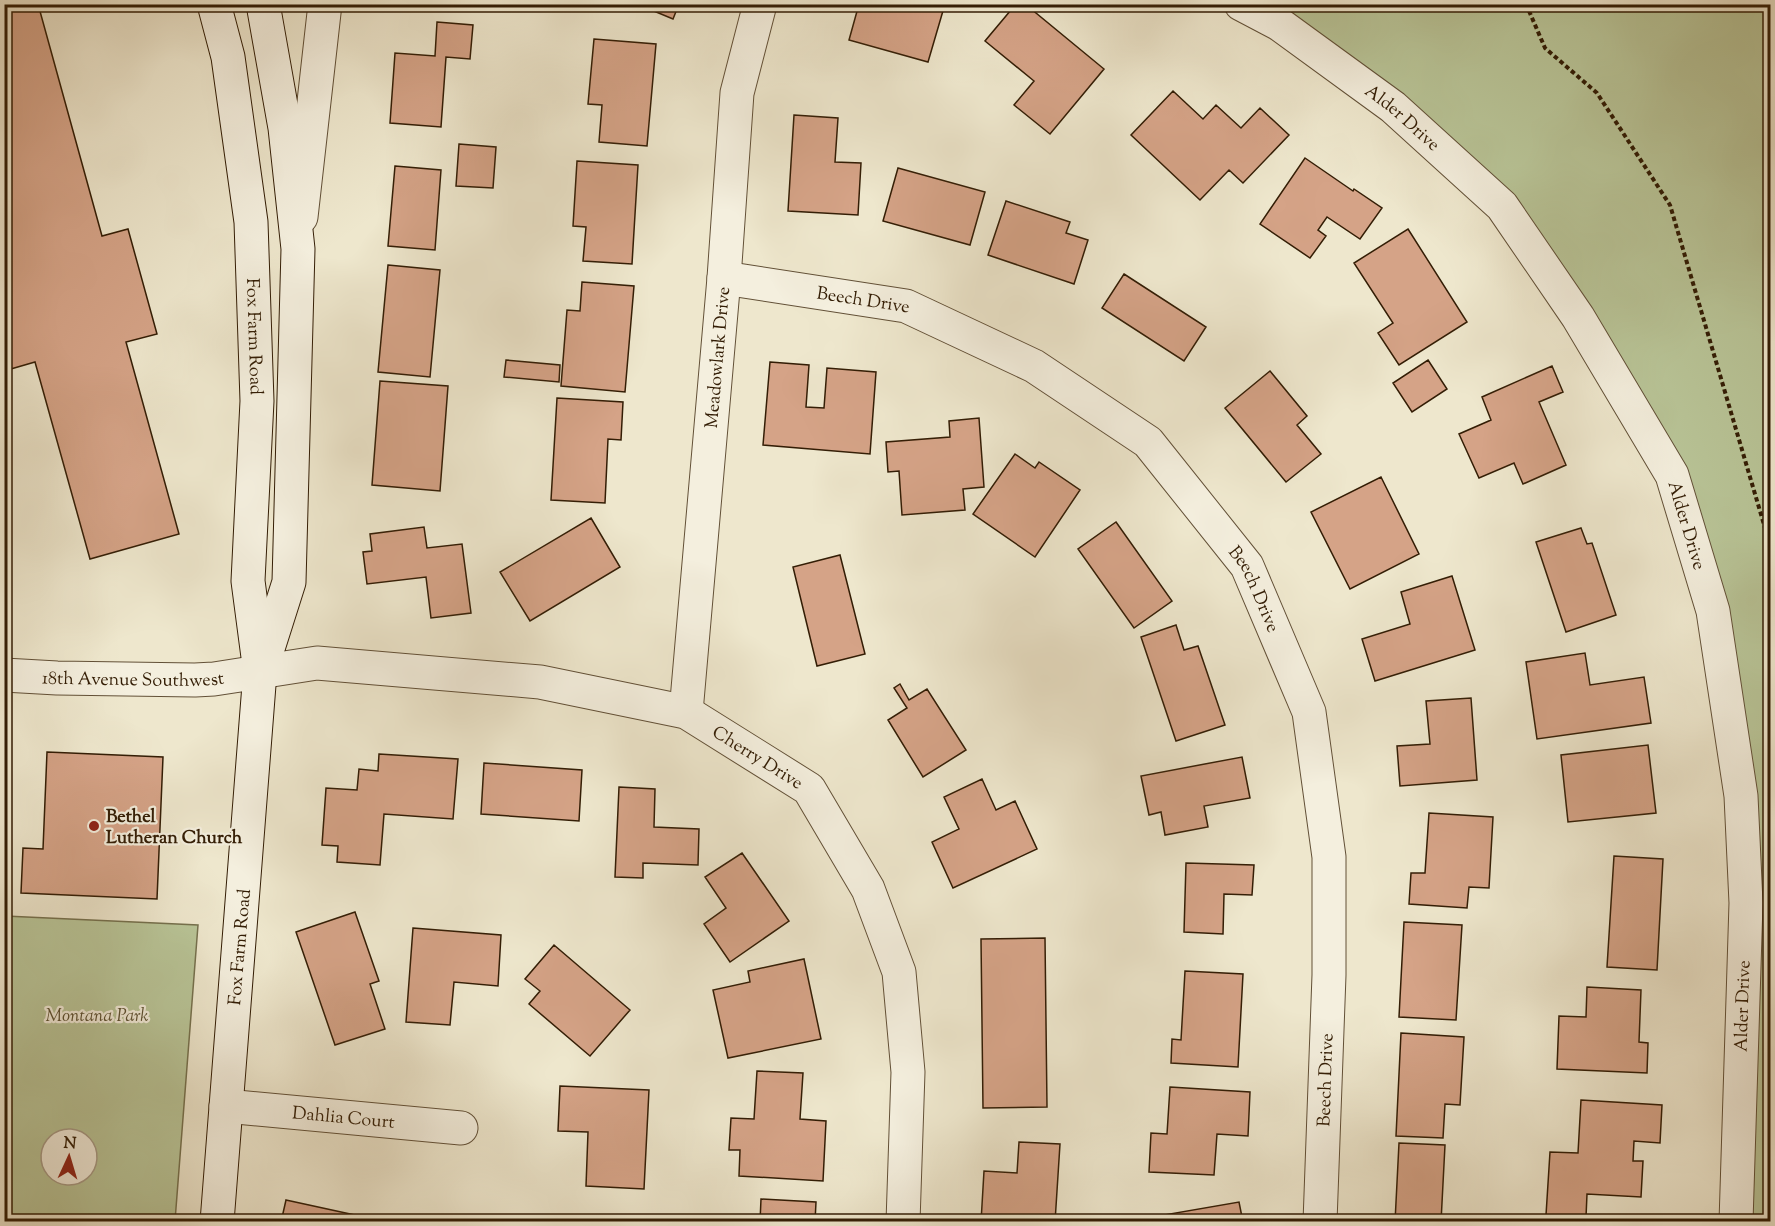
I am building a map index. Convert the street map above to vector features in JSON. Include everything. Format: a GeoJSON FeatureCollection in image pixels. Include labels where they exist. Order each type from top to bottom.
{"type":"FeatureCollection","features":[{"type":"Feature","properties":{"kind":"street","name":"Fox Farm Road"},"geometry":{"type":"LineString","coordinates":[[214,4],[228,57],[251,222],[257,401],[248,581],[260,672],[217,1221]]}},
{"type":"Feature","properties":{"kind":"street","name":"Fox Farm Road"},"geometry":{"type":"LineString","coordinates":[[263,4],[285,128],[298,249]]}},
{"type":"Feature","properties":{"kind":"street","name":"Fox Farm Road"},"geometry":{"type":"LineString","coordinates":[[260,672],[289,582],[298,249],[325,4]]}},
{"type":"Feature","properties":{"kind":"street","name":"Meadowlark Drive"},"geometry":{"type":"LineString","coordinates":[[686,712],[724,278],[737,93],[760,4]]}},
{"type":"Feature","properties":{"kind":"street","name":"Alder Drive"},"geometry":{"type":"LineString","coordinates":[[1241,4],[1279,24],[1393,107],[1502,206],[1578,317],[1672,475],[1713,611],[1741,796],[1746,903],[1736,1221]]}},
{"type":"Feature","properties":{"kind":"street","name":"Beech Drive"},"geometry":{"type":"LineString","coordinates":[[724,278],[906,306],[1034,366],[1148,442],[1247,566],[1309,712],[1329,857],[1329,975],[1320,1221]]}},
{"type":"Feature","properties":{"kind":"street","name":"Cherry Drive"},"geometry":{"type":"LineString","coordinates":[[260,672],[316,663],[540,682],[686,712],[809,789],[868,889],[899,972],[908,1072],[903,1221]]}},
{"type":"Feature","properties":{"kind":"street","name":"18th Avenue Southwest"},"geometry":{"type":"LineString","coordinates":[[4,675],[195,681],[260,672]]}},
{"type":"Feature","properties":{"kind":"street","name":"Dahlia Court"},"geometry":{"type":"LineString","coordinates":[[226,1106],[461,1128]]}},
{"type":"Feature","properties":{"kind":"path"},"geometry":{"type":"LineString","coordinates":[[1526,4],[1545,48],[1597,93],[1670,205],[1770,545]]}},
{"type":"Feature","properties":{"kind":"green space"},"geometry":{"type":"Polygon","coordinates":[[[1241,5],[1770,5],[1770,1221],[1736,1221],[1741,796],[1672,475],[1502,206],[1241,5]]]}},
{"type":"Feature","properties":{"kind":"green space","name":"Montana Park"},"geometry":{"type":"Polygon","coordinates":[[[5,916],[198,925],[175,1221],[5,1221],[5,916]]]}},
{"type":"Feature","properties":{"kind":"building"},"geometry":{"type":"Polygon","coordinates":[[[4,4],[38,4],[102,236],[128,229],[157,334],[126,342],[179,534],[90,559],[35,362],[4,371],[4,4]]]}},
{"type":"Feature","properties":{"kind":"building"},"geometry":{"type":"Polygon","coordinates":[[[637,4],[679,4],[673,19],[637,4]]]}},
{"type":"Feature","properties":{"kind":"building"},"geometry":{"type":"Polygon","coordinates":[[[859,4],[945,4],[928,62],[849,40],[859,4]]]}},
{"type":"Feature","properties":{"kind":"building"},"geometry":{"type":"Polygon","coordinates":[[[1016,4],[1025,4],[1104,69],[1050,134],[1014,105],[1034,81],[985,41],[1016,4]]]}},
{"type":"Feature","properties":{"kind":"building"},"geometry":{"type":"Polygon","coordinates":[[[437,22],[473,25],[470,59],[446,57],[441,127],[390,123],[395,53],[435,56],[437,22]]]}},
{"type":"Feature","properties":{"kind":"building"},"geometry":{"type":"Polygon","coordinates":[[[594,39],[656,44],[647,146],[599,142],[602,105],[588,104],[594,39]]]}},
{"type":"Feature","properties":{"kind":"building"},"geometry":{"type":"Polygon","coordinates":[[[1173,91],[1203,119],[1216,105],[1241,128],[1260,108],[1289,135],[1243,183],[1229,170],[1200,200],[1131,135],[1173,91]]]}},
{"type":"Feature","properties":{"kind":"building"},"geometry":{"type":"Polygon","coordinates":[[[794,115],[838,118],[835,162],[861,163],[858,215],[788,211],[794,115]]]}},
{"type":"Feature","properties":{"kind":"building"},"geometry":{"type":"Polygon","coordinates":[[[459,144],[496,147],[493,188],[456,186],[459,144]]]}},
{"type":"Feature","properties":{"kind":"building"},"geometry":{"type":"Polygon","coordinates":[[[1305,158],[1382,208],[1360,239],[1327,217],[1318,230],[1326,236],[1310,258],[1260,224],[1305,158]]]}},
{"type":"Feature","properties":{"kind":"building"},"geometry":{"type":"Polygon","coordinates":[[[577,161],[638,165],[632,264],[583,261],[586,227],[573,226],[577,161]]]}},
{"type":"Feature","properties":{"kind":"building"},"geometry":{"type":"Polygon","coordinates":[[[395,166],[441,170],[435,250],[388,246],[395,166]]]}},
{"type":"Feature","properties":{"kind":"building"},"geometry":{"type":"Polygon","coordinates":[[[898,168],[985,192],[970,245],[883,221],[898,168]]]}},
{"type":"Feature","properties":{"kind":"building"},"geometry":{"type":"Polygon","coordinates":[[[1006,201],[1070,222],[1066,233],[1088,240],[1074,284],[988,255],[1006,201]]]}},
{"type":"Feature","properties":{"kind":"building"},"geometry":{"type":"Polygon","coordinates":[[[1408,229],[1467,322],[1399,365],[1378,333],[1393,323],[1354,263],[1408,229]]]}},
{"type":"Feature","properties":{"kind":"building"},"geometry":{"type":"Polygon","coordinates":[[[388,265],[440,270],[430,377],[378,372],[388,265]]]}},
{"type":"Feature","properties":{"kind":"building"},"geometry":{"type":"Polygon","coordinates":[[[1124,274],[1206,327],[1184,361],[1102,308],[1124,274]]]}},
{"type":"Feature","properties":{"kind":"building"},"geometry":{"type":"Polygon","coordinates":[[[582,282],[634,286],[625,392],[561,386],[567,310],[580,311],[582,282]]]}},
{"type":"Feature","properties":{"kind":"building"},"geometry":{"type":"Polygon","coordinates":[[[506,360],[560,365],[559,382],[504,377],[506,360]]]}},
{"type":"Feature","properties":{"kind":"building"},"geometry":{"type":"Polygon","coordinates":[[[1428,360],[1447,389],[1412,412],[1393,383],[1428,360]]]}},
{"type":"Feature","properties":{"kind":"building"},"geometry":{"type":"Polygon","coordinates":[[[770,362],[809,365],[806,407],[824,408],[827,368],[876,372],[870,454],[763,445],[770,362]]]}},
{"type":"Feature","properties":{"kind":"building"},"geometry":{"type":"Polygon","coordinates":[[[1552,366],[1563,392],[1539,402],[1566,465],[1523,484],[1514,463],[1479,478],[1459,434],[1491,420],[1482,397],[1552,366]]]}},
{"type":"Feature","properties":{"kind":"building"},"geometry":{"type":"Polygon","coordinates":[[[1270,371],[1307,416],[1297,425],[1321,454],[1286,482],[1225,408],[1270,371]]]}},
{"type":"Feature","properties":{"kind":"building"},"geometry":{"type":"Polygon","coordinates":[[[380,381],[448,386],[440,491],[372,485],[380,381]]]}},
{"type":"Feature","properties":{"kind":"building"},"geometry":{"type":"Polygon","coordinates":[[[557,398],[623,402],[621,440],[608,439],[605,503],[551,500],[557,398]]]}},
{"type":"Feature","properties":{"kind":"building"},"geometry":{"type":"Polygon","coordinates":[[[979,418],[984,487],[963,489],[965,510],[902,515],[899,471],[888,472],[886,442],[950,437],[949,421],[979,418]]]}},
{"type":"Feature","properties":{"kind":"building"},"geometry":{"type":"Polygon","coordinates":[[[1015,454],[1035,468],[1039,462],[1080,490],[1035,557],[973,514],[1015,454]]]}},
{"type":"Feature","properties":{"kind":"building"},"geometry":{"type":"Polygon","coordinates":[[[1381,477],[1419,554],[1350,589],[1311,512],[1381,477]]]}},
{"type":"Feature","properties":{"kind":"building"},"geometry":{"type":"Polygon","coordinates":[[[591,518],[620,567],[530,621],[500,572],[591,518]]]}},
{"type":"Feature","properties":{"kind":"building"},"geometry":{"type":"Polygon","coordinates":[[[1116,522],[1172,601],[1134,628],[1078,549],[1116,522]]]}},
{"type":"Feature","properties":{"kind":"building"},"geometry":{"type":"Polygon","coordinates":[[[424,527],[427,548],[462,544],[471,613],[431,618],[426,577],[367,584],[363,552],[372,551],[370,534],[424,527]]]}},
{"type":"Feature","properties":{"kind":"building"},"geometry":{"type":"Polygon","coordinates":[[[1581,528],[1587,544],[1592,543],[1616,615],[1566,632],[1536,542],[1581,528]]]}},
{"type":"Feature","properties":{"kind":"building"},"geometry":{"type":"Polygon","coordinates":[[[840,555],[865,654],[817,666],[793,567],[840,555]]]}},
{"type":"Feature","properties":{"kind":"building"},"geometry":{"type":"Polygon","coordinates":[[[1452,576],[1475,650],[1375,681],[1362,639],[1410,624],[1401,592],[1452,576]]]}},
{"type":"Feature","properties":{"kind":"building"},"geometry":{"type":"Polygon","coordinates":[[[1176,625],[1184,650],[1198,646],[1225,725],[1176,741],[1141,637],[1176,625]]]}},
{"type":"Feature","properties":{"kind":"building"},"geometry":{"type":"Polygon","coordinates":[[[1585,653],[1590,685],[1644,677],[1651,723],[1537,739],[1526,662],[1585,653]]]}},
{"type":"Feature","properties":{"kind":"building"},"geometry":{"type":"Polygon","coordinates":[[[900,684],[909,700],[927,689],[966,750],[923,777],[888,720],[907,708],[894,688],[900,684]]]}},
{"type":"Feature","properties":{"kind":"building"},"geometry":{"type":"Polygon","coordinates":[[[1471,698],[1477,780],[1400,786],[1397,746],[1430,744],[1426,701],[1471,698]]]}},
{"type":"Feature","properties":{"kind":"building"},"geometry":{"type":"Polygon","coordinates":[[[1648,745],[1656,813],[1568,822],[1561,755],[1648,745]]]}},
{"type":"Feature","properties":{"kind":"building"},"geometry":{"type":"Polygon","coordinates":[[[47,752],[163,757],[157,899],[21,893],[23,848],[43,849],[47,752]]]}},
{"type":"Feature","properties":{"kind":"building"},"geometry":{"type":"Polygon","coordinates":[[[379,754],[458,759],[453,819],[384,814],[380,865],[337,862],[338,846],[322,845],[326,788],[357,790],[359,769],[378,771],[379,754]]]}},
{"type":"Feature","properties":{"kind":"building"},"geometry":{"type":"Polygon","coordinates":[[[1242,757],[1250,798],[1204,806],[1208,827],[1165,835],[1161,812],[1149,815],[1141,776],[1242,757]]]}},
{"type":"Feature","properties":{"kind":"building"},"geometry":{"type":"Polygon","coordinates":[[[484,763],[582,770],[579,821],[481,814],[484,763]]]}},
{"type":"Feature","properties":{"kind":"building"},"geometry":{"type":"Polygon","coordinates":[[[982,779],[996,810],[1015,801],[1037,849],[953,888],[932,842],[959,829],[944,797],[982,779]]]}},
{"type":"Feature","properties":{"kind":"building"},"geometry":{"type":"Polygon","coordinates":[[[619,787],[655,789],[654,827],[699,829],[698,865],[643,863],[643,878],[615,877],[619,787]]]}},
{"type":"Feature","properties":{"kind":"building"},"geometry":{"type":"Polygon","coordinates":[[[1429,813],[1493,817],[1489,888],[1469,887],[1467,908],[1409,904],[1411,873],[1425,873],[1429,813]]]}},
{"type":"Feature","properties":{"kind":"building"},"geometry":{"type":"Polygon","coordinates":[[[742,853],[789,921],[730,962],[704,924],[726,908],[705,877],[742,853]]]}},
{"type":"Feature","properties":{"kind":"building"},"geometry":{"type":"Polygon","coordinates":[[[1614,856],[1663,859],[1657,970],[1607,967],[1614,856]]]}},
{"type":"Feature","properties":{"kind":"building"},"geometry":{"type":"Polygon","coordinates":[[[1186,863],[1254,865],[1252,895],[1224,894],[1223,934],[1184,932],[1186,863]]]}},
{"type":"Feature","properties":{"kind":"building"},"geometry":{"type":"Polygon","coordinates":[[[355,912],[379,981],[370,984],[385,1029],[335,1045],[296,932],[355,912]]]}},
{"type":"Feature","properties":{"kind":"building"},"geometry":{"type":"Polygon","coordinates":[[[1404,922],[1462,925],[1456,1020],[1399,1017],[1404,922]]]}},
{"type":"Feature","properties":{"kind":"building"},"geometry":{"type":"Polygon","coordinates":[[[413,928],[501,935],[498,986],[454,982],[450,1025],[406,1022],[413,928]]]}},
{"type":"Feature","properties":{"kind":"building"},"geometry":{"type":"Polygon","coordinates":[[[1045,938],[1047,1107],[983,1108],[981,939],[1045,938]]]}},
{"type":"Feature","properties":{"kind":"building"},"geometry":{"type":"Polygon","coordinates":[[[554,945],[630,1010],[590,1056],[529,1004],[540,991],[525,979],[554,945]]]}},
{"type":"Feature","properties":{"kind":"building"},"geometry":{"type":"Polygon","coordinates":[[[804,959],[821,1039],[728,1058],[713,990],[750,982],[748,971],[804,959]]]}},
{"type":"Feature","properties":{"kind":"building"},"geometry":{"type":"Polygon","coordinates":[[[1185,971],[1243,974],[1238,1067],[1171,1063],[1172,1039],[1181,1040],[1185,971]]]}},
{"type":"Feature","properties":{"kind":"building"},"geometry":{"type":"Polygon","coordinates":[[[1587,987],[1641,990],[1639,1042],[1648,1043],[1647,1073],[1557,1069],[1559,1016],[1586,1017],[1587,987]]]}},
{"type":"Feature","properties":{"kind":"building"},"geometry":{"type":"Polygon","coordinates":[[[1401,1033],[1464,1037],[1460,1105],[1445,1104],[1443,1138],[1396,1136],[1401,1033]]]}},
{"type":"Feature","properties":{"kind":"building"},"geometry":{"type":"Polygon","coordinates":[[[757,1071],[803,1073],[800,1119],[826,1121],[823,1181],[739,1176],[740,1150],[729,1150],[731,1118],[754,1119],[757,1071]]]}},
{"type":"Feature","properties":{"kind":"building"},"geometry":{"type":"Polygon","coordinates":[[[560,1086],[649,1090],[644,1189],[586,1186],[588,1132],[558,1131],[560,1086]]]}},
{"type":"Feature","properties":{"kind":"building"},"geometry":{"type":"Polygon","coordinates":[[[1170,1087],[1250,1092],[1248,1136],[1217,1134],[1214,1175],[1149,1172],[1151,1133],[1167,1134],[1170,1087]]]}},
{"type":"Feature","properties":{"kind":"building"},"geometry":{"type":"Polygon","coordinates":[[[1581,1100],[1662,1105],[1660,1143],[1634,1141],[1633,1161],[1643,1161],[1641,1197],[1587,1194],[1586,1217],[1546,1215],[1550,1152],[1578,1153],[1581,1100]]]}},
{"type":"Feature","properties":{"kind":"building"},"geometry":{"type":"Polygon","coordinates":[[[1019,1142],[1060,1144],[1055,1222],[981,1222],[984,1171],[1017,1173],[1019,1142]]]}},
{"type":"Feature","properties":{"kind":"building"},"geometry":{"type":"Polygon","coordinates":[[[1399,1143],[1445,1145],[1441,1222],[1395,1222],[1399,1143]]]}},
{"type":"Feature","properties":{"kind":"building"},"geometry":{"type":"Polygon","coordinates":[[[761,1199],[816,1202],[815,1222],[760,1222],[761,1199]]]}},
{"type":"Feature","properties":{"kind":"building"},"geometry":{"type":"Polygon","coordinates":[[[286,1200],[387,1222],[281,1222],[286,1200]]]}},
{"type":"Feature","properties":{"kind":"building"},"geometry":{"type":"Polygon","coordinates":[[[1239,1202],[1243,1222],[1159,1222],[1158,1216],[1239,1202]]]}},
{"type":"Feature","properties":{"kind":"place","name":"Bethel Lutheran Church"},"geometry":{"type":"Point","coordinates":[94,826]}}]}
